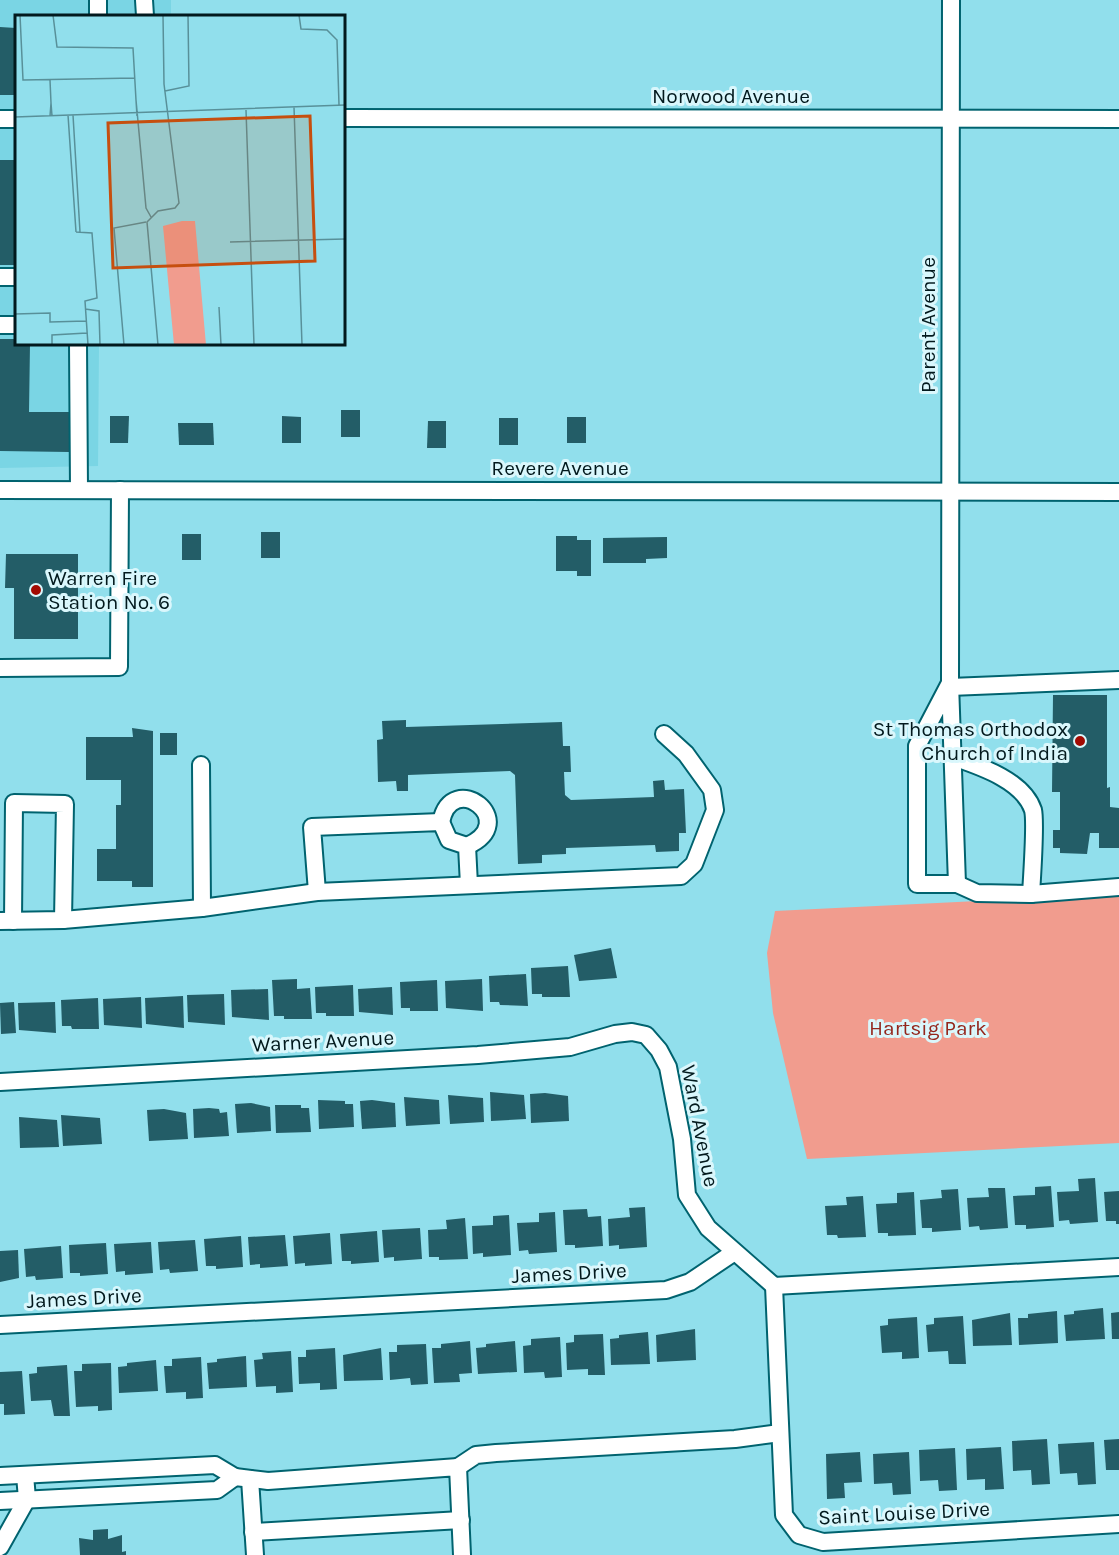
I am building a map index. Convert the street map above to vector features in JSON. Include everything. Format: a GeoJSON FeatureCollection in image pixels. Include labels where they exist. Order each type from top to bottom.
{"type":"FeatureCollection","features":[{"type":"Feature","properties":{"kind":"street"},"geometry":{"type":"LineString","coordinates":[[144,0],[145,15]]}},
{"type":"Feature","properties":{"kind":"street","name":"Parent Avenue"},"geometry":{"type":"LineString","coordinates":[[951,0],[950,685],[957,884]]}},
{"type":"Feature","properties":{"kind":"street","name":"Norwood Avenue"},"geometry":{"type":"LineString","coordinates":[[345,118],[1119,119]]}},
{"type":"Feature","properties":{"kind":"street"},"geometry":{"type":"LineString","coordinates":[[78,345],[79,490]]}},
{"type":"Feature","properties":{"kind":"street","name":"Revere Avenue"},"geometry":{"type":"LineString","coordinates":[[0,490],[1119,492]]}},
{"type":"Feature","properties":{"kind":"street"},"geometry":{"type":"LineString","coordinates":[[0,668],[119,667],[120,490]]}},
{"type":"Feature","properties":{"kind":"street"},"geometry":{"type":"LineString","coordinates":[[1119,680],[950,685],[917,746],[917,884],[957,884],[976,893],[1031,894],[1119,887]]}},
{"type":"Feature","properties":{"kind":"street"},"geometry":{"type":"LineString","coordinates":[[63,920],[65,804],[14,803],[7,921],[63,920],[202,908],[317,892],[681,876],[694,864],[715,810],[712,790],[686,754],[664,734]]}},
{"type":"Feature","properties":{"kind":"street"},"geometry":{"type":"LineString","coordinates":[[953,757],[985,768],[1020,791],[1033,810],[1031,894]]}},
{"type":"Feature","properties":{"kind":"street"},"geometry":{"type":"LineString","coordinates":[[201,765],[202,908]]}},
{"type":"Feature","properties":{"kind":"street"},"geometry":{"type":"LineString","coordinates":[[458,800],[473,800],[487,813],[488,826],[480,840],[467,846],[449,840],[441,822],[448,805],[458,800]]}},
{"type":"Feature","properties":{"kind":"street"},"geometry":{"type":"LineString","coordinates":[[317,892],[312,827],[441,822]]}},
{"type":"Feature","properties":{"kind":"street"},"geometry":{"type":"LineString","coordinates":[[467,846],[469,885]]}},
{"type":"Feature","properties":{"kind":"street","name":"Warner Avenue"},"geometry":{"type":"LineString","coordinates":[[0,1082],[478,1055],[570,1047],[615,1034],[632,1032],[646,1035]]}},
{"type":"Feature","properties":{"kind":"street","name":"Ward Avenue"},"geometry":{"type":"LineString","coordinates":[[646,1035],[659,1050],[668,1067],[682,1139],[687,1196],[708,1228],[733,1252]]}},
{"type":"Feature","properties":{"kind":"street"},"geometry":{"type":"LineString","coordinates":[[733,1252],[774,1286],[1119,1267]]}},
{"type":"Feature","properties":{"kind":"street","name":"James Drive"},"geometry":{"type":"LineString","coordinates":[[0,1325],[666,1290],[690,1282],[733,1252]]}},
{"type":"Feature","properties":{"kind":"street"},"geometry":{"type":"LineString","coordinates":[[0,1476],[214,1466],[242,1478],[268,1481],[458,1467],[476,1455],[486,1454],[780,1433],[774,1286]]}},
{"type":"Feature","properties":{"kind":"street","name":"Saint Louise Drive"},"geometry":{"type":"LineString","coordinates":[[780,1433],[784,1515],[799,1535],[810,1540],[823,1542],[1119,1524]]}},
{"type":"Feature","properties":{"kind":"street"},"geometry":{"type":"LineString","coordinates":[[458,1467],[462,1555]]}},
{"type":"Feature","properties":{"kind":"street"},"geometry":{"type":"LineString","coordinates":[[0,1547],[27,1499],[25,1475]]}},
{"type":"Feature","properties":{"kind":"street"},"geometry":{"type":"LineString","coordinates":[[0,1501],[217,1490],[242,1478]]}},
{"type":"Feature","properties":{"kind":"street"},"geometry":{"type":"LineString","coordinates":[[242,1478],[253,1532],[255,1555]]}},
{"type":"Feature","properties":{"kind":"street"},"geometry":{"type":"LineString","coordinates":[[253,1532],[460,1520]]}},
{"type":"Feature","properties":{"kind":"shaded area"},"geometry":{"type":"Polygon","coordinates":[[[0,0],[171,0],[171,15],[15,15],[15,345],[99,345],[98,466],[0,468],[0,0]]]}},
{"type":"Feature","properties":{"kind":"green space","name":"Hartsig Park"},"geometry":{"type":"Polygon","coordinates":[[[1119,894],[1119,1143],[807,1159],[773,1013],[767,953],[775,911],[1119,894]]]}},
{"type":"Feature","properties":{"kind":"building"},"geometry":{"type":"Polygon","coordinates":[[[0,27],[15,28],[15,95],[0,95],[0,27]]]}},
{"type":"Feature","properties":{"kind":"building"},"geometry":{"type":"Polygon","coordinates":[[[0,160],[15,160],[15,265],[0,265],[0,160]]]}},
{"type":"Feature","properties":{"kind":"building"},"geometry":{"type":"Polygon","coordinates":[[[0,339],[15,339],[15,345],[30,345],[29,412],[70,412],[69,452],[0,451],[0,339]]]}},
{"type":"Feature","properties":{"kind":"building"},"geometry":{"type":"Polygon","coordinates":[[[341,410],[360,410],[360,437],[341,437],[341,410]]]}},
{"type":"Feature","properties":{"kind":"building"},"geometry":{"type":"Polygon","coordinates":[[[110,416],[129,416],[128,443],[110,443],[110,416]]]}},
{"type":"Feature","properties":{"kind":"building"},"geometry":{"type":"Polygon","coordinates":[[[282,416],[301,417],[301,443],[282,443],[282,416]]]}},
{"type":"Feature","properties":{"kind":"building"},"geometry":{"type":"Polygon","coordinates":[[[567,417],[586,417],[586,443],[567,443],[567,417]]]}},
{"type":"Feature","properties":{"kind":"building"},"geometry":{"type":"Polygon","coordinates":[[[499,418],[518,418],[518,445],[499,445],[499,418]]]}},
{"type":"Feature","properties":{"kind":"building"},"geometry":{"type":"Polygon","coordinates":[[[428,421],[446,421],[446,448],[427,448],[428,421]]]}},
{"type":"Feature","properties":{"kind":"building"},"geometry":{"type":"Polygon","coordinates":[[[178,423],[213,423],[214,445],[179,445],[178,423]]]}},
{"type":"Feature","properties":{"kind":"building"},"geometry":{"type":"Polygon","coordinates":[[[261,532],[280,532],[280,558],[261,558],[261,532]]]}},
{"type":"Feature","properties":{"kind":"building"},"geometry":{"type":"Polygon","coordinates":[[[182,534],[201,534],[201,560],[182,560],[182,534]]]}},
{"type":"Feature","properties":{"kind":"building"},"geometry":{"type":"Polygon","coordinates":[[[556,536],[577,536],[577,540],[591,540],[591,576],[577,576],[577,571],[556,571],[556,536]]]}},
{"type":"Feature","properties":{"kind":"building"},"geometry":{"type":"Polygon","coordinates":[[[667,537],[667,558],[646,559],[646,563],[603,563],[603,538],[667,537]]]}},
{"type":"Feature","properties":{"kind":"building"},"geometry":{"type":"Polygon","coordinates":[[[6,554],[78,554],[78,639],[14,639],[14,588],[5,588],[6,554]]]}},
{"type":"Feature","properties":{"kind":"building","name":"St Thomas Orthodox Church of India"},"geometry":{"type":"Polygon","coordinates":[[[1053,695],[1107,695],[1107,788],[1110,787],[1110,807],[1119,808],[1119,848],[1099,848],[1099,833],[1090,833],[1087,854],[1060,853],[1060,848],[1053,848],[1053,830],[1060,830],[1060,792],[1052,792],[1053,695]]]}},
{"type":"Feature","properties":{"kind":"building"},"geometry":{"type":"Polygon","coordinates":[[[406,720],[406,727],[562,722],[563,746],[570,746],[571,772],[564,772],[565,795],[571,800],[654,797],[653,781],[664,780],[665,790],[684,789],[686,833],[679,833],[679,851],[656,852],[655,845],[566,848],[566,854],[542,855],[542,863],[518,864],[515,775],[510,771],[408,775],[408,791],[397,791],[396,781],[378,782],[377,740],[383,739],[382,721],[406,720]]]}},
{"type":"Feature","properties":{"kind":"building"},"geometry":{"type":"Polygon","coordinates":[[[132,728],[153,731],[153,887],[132,887],[132,881],[97,881],[97,849],[116,849],[116,805],[121,805],[121,780],[86,780],[86,737],[133,737],[132,728]]]}},
{"type":"Feature","properties":{"kind":"building"},"geometry":{"type":"Polygon","coordinates":[[[160,733],[177,733],[177,755],[160,755],[160,733]]]}},
{"type":"Feature","properties":{"kind":"building"},"geometry":{"type":"Polygon","coordinates":[[[611,948],[617,978],[579,981],[574,955],[611,948]]]}},
{"type":"Feature","properties":{"kind":"building"},"geometry":{"type":"Polygon","coordinates":[[[568,966],[570,997],[542,997],[542,994],[532,994],[531,968],[568,966]]]}},
{"type":"Feature","properties":{"kind":"building"},"geometry":{"type":"Polygon","coordinates":[[[526,974],[528,1006],[500,1005],[499,1002],[490,1002],[489,976],[526,974]]]}},
{"type":"Feature","properties":{"kind":"building"},"geometry":{"type":"Polygon","coordinates":[[[297,979],[297,989],[310,988],[312,1019],[284,1019],[284,1016],[274,1016],[272,980],[297,979]]]}},
{"type":"Feature","properties":{"kind":"building"},"geometry":{"type":"Polygon","coordinates":[[[482,979],[483,1011],[446,1008],[445,981],[482,979]]]}},
{"type":"Feature","properties":{"kind":"building"},"geometry":{"type":"Polygon","coordinates":[[[437,980],[438,1011],[410,1011],[410,1008],[401,1008],[400,982],[437,980]]]}},
{"type":"Feature","properties":{"kind":"building"},"geometry":{"type":"Polygon","coordinates":[[[353,985],[354,1016],[326,1016],[326,1013],[316,1013],[315,987],[353,985]]]}},
{"type":"Feature","properties":{"kind":"building"},"geometry":{"type":"Polygon","coordinates":[[[392,987],[393,1015],[359,1012],[358,989],[392,987]]]}},
{"type":"Feature","properties":{"kind":"building"},"geometry":{"type":"Polygon","coordinates":[[[268,989],[269,1020],[232,1017],[231,990],[268,989]]]}},
{"type":"Feature","properties":{"kind":"building"},"geometry":{"type":"Polygon","coordinates":[[[224,994],[225,1025],[188,1022],[187,995],[224,994]]]}},
{"type":"Feature","properties":{"kind":"building"},"geometry":{"type":"Polygon","coordinates":[[[183,996],[184,1028],[146,1024],[145,998],[183,996]]]}},
{"type":"Feature","properties":{"kind":"building"},"geometry":{"type":"Polygon","coordinates":[[[141,997],[142,1028],[104,1025],[103,999],[141,997]]]}},
{"type":"Feature","properties":{"kind":"building"},"geometry":{"type":"Polygon","coordinates":[[[98,998],[99,1029],[72,1029],[71,1026],[62,1026],[61,1000],[98,998]]]}},
{"type":"Feature","properties":{"kind":"building"},"geometry":{"type":"Polygon","coordinates":[[[14,1002],[16,1033],[1,1034],[0,1003],[14,1002]]]}},
{"type":"Feature","properties":{"kind":"building"},"geometry":{"type":"Polygon","coordinates":[[[55,1002],[56,1033],[19,1030],[18,1003],[55,1002]]]}},
{"type":"Feature","properties":{"kind":"building"},"geometry":{"type":"Polygon","coordinates":[[[490,1092],[524,1095],[526,1119],[491,1121],[490,1092]]]}},
{"type":"Feature","properties":{"kind":"building"},"geometry":{"type":"Polygon","coordinates":[[[530,1094],[568,1096],[569,1121],[531,1123],[530,1094]]]}},
{"type":"Feature","properties":{"kind":"building"},"geometry":{"type":"Polygon","coordinates":[[[448,1095],[483,1098],[484,1122],[450,1124],[448,1095]]]}},
{"type":"Feature","properties":{"kind":"building"},"geometry":{"type":"Polygon","coordinates":[[[404,1097],[439,1100],[440,1124],[406,1126],[404,1097]]]}},
{"type":"Feature","properties":{"kind":"building"},"geometry":{"type":"Polygon","coordinates":[[[318,1100],[345,1101],[345,1104],[353,1104],[354,1127],[319,1129],[318,1100]]]}},
{"type":"Feature","properties":{"kind":"building"},"geometry":{"type":"Polygon","coordinates":[[[360,1101],[395,1103],[396,1127],[362,1129],[360,1101]]]}},
{"type":"Feature","properties":{"kind":"building"},"geometry":{"type":"Polygon","coordinates":[[[251,1103],[270,1107],[271,1131],[237,1133],[235,1104],[251,1103]]]}},
{"type":"Feature","properties":{"kind":"building"},"geometry":{"type":"Polygon","coordinates":[[[275,1105],[301,1105],[301,1108],[309,1108],[311,1132],[276,1133],[275,1105]]]}},
{"type":"Feature","properties":{"kind":"building"},"geometry":{"type":"Polygon","coordinates":[[[164,1109],[186,1113],[188,1139],[149,1141],[147,1110],[164,1109]]]}},
{"type":"Feature","properties":{"kind":"building"},"geometry":{"type":"Polygon","coordinates":[[[193,1109],[219,1109],[220,1113],[227,1112],[229,1136],[194,1138],[193,1109]]]}},
{"type":"Feature","properties":{"kind":"building"},"geometry":{"type":"Polygon","coordinates":[[[61,1115],[100,1118],[102,1144],[63,1146],[61,1115]]]}},
{"type":"Feature","properties":{"kind":"building"},"geometry":{"type":"Polygon","coordinates":[[[19,1117],[57,1120],[59,1147],[20,1148],[19,1117]]]}},
{"type":"Feature","properties":{"kind":"building"},"geometry":{"type":"Polygon","coordinates":[[[1095,1178],[1098,1222],[1070,1224],[1069,1220],[1059,1221],[1057,1192],[1079,1191],[1078,1179],[1095,1178]]]}},
{"type":"Feature","properties":{"kind":"building"},"geometry":{"type":"Polygon","coordinates":[[[1051,1186],[1054,1227],[1026,1229],[1026,1225],[1015,1225],[1013,1196],[1035,1195],[1035,1187],[1051,1186]]]}},
{"type":"Feature","properties":{"kind":"building"},"geometry":{"type":"Polygon","coordinates":[[[988,1188],[1005,1188],[1008,1228],[980,1230],[979,1226],[969,1227],[967,1198],[989,1197],[988,1188]]]}},
{"type":"Feature","properties":{"kind":"building"},"geometry":{"type":"Polygon","coordinates":[[[958,1189],[961,1230],[932,1232],[932,1228],[922,1228],[920,1200],[942,1198],[941,1190],[958,1189]]]}},
{"type":"Feature","properties":{"kind":"building"},"geometry":{"type":"Polygon","coordinates":[[[1119,1191],[1119,1224],[1116,1224],[1116,1221],[1106,1221],[1104,1192],[1119,1191]]]}},
{"type":"Feature","properties":{"kind":"building"},"geometry":{"type":"Polygon","coordinates":[[[914,1192],[916,1235],[888,1236],[888,1233],[878,1233],[876,1204],[897,1203],[897,1193],[914,1192]]]}},
{"type":"Feature","properties":{"kind":"building"},"geometry":{"type":"Polygon","coordinates":[[[863,1196],[866,1237],[838,1238],[837,1235],[827,1235],[825,1206],[847,1205],[846,1197],[863,1196]]]}},
{"type":"Feature","properties":{"kind":"building"},"geometry":{"type":"Polygon","coordinates":[[[645,1207],[647,1247],[619,1249],[619,1245],[609,1246],[608,1219],[630,1217],[629,1208],[645,1207]]]}},
{"type":"Feature","properties":{"kind":"building"},"geometry":{"type":"Polygon","coordinates":[[[587,1209],[588,1217],[601,1216],[603,1246],[575,1248],[575,1245],[565,1245],[563,1210],[587,1209]]]}},
{"type":"Feature","properties":{"kind":"building"},"geometry":{"type":"Polygon","coordinates":[[[555,1212],[557,1252],[529,1254],[528,1250],[519,1251],[517,1223],[539,1222],[539,1213],[555,1212]]]}},
{"type":"Feature","properties":{"kind":"building"},"geometry":{"type":"Polygon","coordinates":[[[509,1215],[511,1255],[483,1257],[483,1253],[473,1254],[472,1226],[493,1225],[493,1216],[509,1215]]]}},
{"type":"Feature","properties":{"kind":"building"},"geometry":{"type":"Polygon","coordinates":[[[465,1218],[468,1259],[439,1260],[439,1257],[429,1257],[428,1230],[447,1229],[446,1220],[465,1218]]]}},
{"type":"Feature","properties":{"kind":"building"},"geometry":{"type":"Polygon","coordinates":[[[420,1228],[422,1259],[394,1261],[394,1257],[384,1258],[382,1230],[420,1228]]]}},
{"type":"Feature","properties":{"kind":"building"},"geometry":{"type":"Polygon","coordinates":[[[377,1231],[379,1262],[351,1264],[351,1261],[342,1261],[340,1234],[377,1231]]]}},
{"type":"Feature","properties":{"kind":"building"},"geometry":{"type":"Polygon","coordinates":[[[330,1233],[332,1264],[305,1266],[305,1263],[295,1264],[293,1236],[330,1233]]]}},
{"type":"Feature","properties":{"kind":"building"},"geometry":{"type":"Polygon","coordinates":[[[285,1235],[288,1266],[260,1268],[260,1264],[250,1265],[248,1237],[285,1235]]]}},
{"type":"Feature","properties":{"kind":"building"},"geometry":{"type":"Polygon","coordinates":[[[241,1236],[243,1267],[216,1269],[216,1266],[206,1266],[204,1239],[241,1236]]]}},
{"type":"Feature","properties":{"kind":"building"},"geometry":{"type":"Polygon","coordinates":[[[195,1240],[198,1271],[170,1273],[169,1269],[160,1270],[158,1242],[195,1240]]]}},
{"type":"Feature","properties":{"kind":"building"},"geometry":{"type":"Polygon","coordinates":[[[151,1242],[153,1273],[125,1275],[125,1271],[116,1272],[114,1244],[151,1242]]]}},
{"type":"Feature","properties":{"kind":"building"},"geometry":{"type":"Polygon","coordinates":[[[106,1243],[108,1274],[80,1276],[80,1273],[70,1273],[69,1245],[106,1243]]]}},
{"type":"Feature","properties":{"kind":"building"},"geometry":{"type":"Polygon","coordinates":[[[61,1246],[63,1278],[36,1280],[35,1276],[26,1277],[24,1249],[61,1246]]]}},
{"type":"Feature","properties":{"kind":"building"},"geometry":{"type":"Polygon","coordinates":[[[18,1250],[19,1278],[0,1282],[0,1251],[18,1250]]]}},
{"type":"Feature","properties":{"kind":"building"},"geometry":{"type":"Polygon","coordinates":[[[1103,1308],[1105,1339],[1066,1341],[1064,1315],[1074,1314],[1074,1311],[1103,1308]]]}},
{"type":"Feature","properties":{"kind":"building"},"geometry":{"type":"Polygon","coordinates":[[[1057,1311],[1058,1343],[1019,1345],[1018,1318],[1028,1318],[1028,1314],[1057,1311]]]}},
{"type":"Feature","properties":{"kind":"building"},"geometry":{"type":"Polygon","coordinates":[[[1119,1312],[1119,1339],[1112,1339],[1111,1313],[1119,1312]]]}},
{"type":"Feature","properties":{"kind":"building"},"geometry":{"type":"Polygon","coordinates":[[[1010,1313],[1012,1345],[973,1346],[972,1320],[1010,1313]]]}},
{"type":"Feature","properties":{"kind":"building"},"geometry":{"type":"Polygon","coordinates":[[[963,1316],[966,1364],[949,1364],[948,1351],[928,1352],[926,1325],[934,1324],[934,1318],[963,1316]]]}},
{"type":"Feature","properties":{"kind":"building"},"geometry":{"type":"Polygon","coordinates":[[[917,1317],[919,1358],[902,1359],[902,1352],[882,1353],[880,1326],[888,1325],[888,1319],[917,1317]]]}},
{"type":"Feature","properties":{"kind":"building"},"geometry":{"type":"Polygon","coordinates":[[[695,1329],[696,1360],[657,1362],[656,1335],[695,1329]]]}},
{"type":"Feature","properties":{"kind":"building"},"geometry":{"type":"Polygon","coordinates":[[[648,1332],[650,1364],[611,1365],[610,1339],[619,1338],[619,1335],[648,1332]]]}},
{"type":"Feature","properties":{"kind":"building"},"geometry":{"type":"Polygon","coordinates":[[[603,1334],[605,1375],[588,1375],[588,1369],[567,1370],[566,1343],[574,1342],[574,1335],[603,1334]]]}},
{"type":"Feature","properties":{"kind":"building"},"geometry":{"type":"Polygon","coordinates":[[[560,1337],[562,1377],[545,1378],[544,1372],[524,1373],[523,1346],[531,1345],[531,1339],[560,1337]]]}},
{"type":"Feature","properties":{"kind":"building"},"geometry":{"type":"Polygon","coordinates":[[[470,1341],[472,1373],[459,1374],[460,1382],[434,1383],[432,1348],[441,1348],[441,1344],[470,1341]]]}},
{"type":"Feature","properties":{"kind":"building"},"geometry":{"type":"Polygon","coordinates":[[[515,1341],[517,1372],[478,1374],[476,1348],[486,1347],[486,1344],[515,1341]]]}},
{"type":"Feature","properties":{"kind":"building"},"geometry":{"type":"Polygon","coordinates":[[[426,1344],[428,1384],[411,1385],[410,1378],[390,1380],[389,1352],[397,1352],[397,1345],[426,1344]]]}},
{"type":"Feature","properties":{"kind":"building"},"geometry":{"type":"Polygon","coordinates":[[[335,1348],[337,1389],[320,1390],[320,1383],[299,1384],[298,1357],[306,1357],[306,1350],[335,1348]]]}},
{"type":"Feature","properties":{"kind":"building"},"geometry":{"type":"Polygon","coordinates":[[[381,1348],[383,1380],[344,1381],[343,1355],[381,1348]]]}},
{"type":"Feature","properties":{"kind":"building"},"geometry":{"type":"Polygon","coordinates":[[[291,1351],[293,1392],[276,1393],[276,1386],[256,1387],[254,1360],[263,1359],[262,1353],[291,1351]]]}},
{"type":"Feature","properties":{"kind":"building"},"geometry":{"type":"Polygon","coordinates":[[[246,1356],[247,1387],[209,1389],[207,1363],[217,1362],[217,1359],[246,1356]]]}},
{"type":"Feature","properties":{"kind":"building"},"geometry":{"type":"Polygon","coordinates":[[[201,1357],[203,1398],[186,1399],[186,1392],[166,1393],[164,1366],[172,1366],[172,1359],[201,1357]]]}},
{"type":"Feature","properties":{"kind":"building"},"geometry":{"type":"Polygon","coordinates":[[[156,1360],[158,1391],[119,1393],[118,1367],[127,1366],[127,1363],[156,1360]]]}},
{"type":"Feature","properties":{"kind":"building"},"geometry":{"type":"Polygon","coordinates":[[[111,1363],[112,1410],[98,1411],[98,1406],[76,1407],[74,1371],[82,1371],[82,1364],[111,1363]]]}},
{"type":"Feature","properties":{"kind":"building"},"geometry":{"type":"Polygon","coordinates":[[[67,1365],[70,1416],[54,1416],[51,1400],[31,1401],[29,1374],[37,1373],[37,1367],[67,1365]]]}},
{"type":"Feature","properties":{"kind":"building"},"geometry":{"type":"Polygon","coordinates":[[[22,1371],[25,1414],[4,1415],[4,1404],[0,1404],[0,1372],[22,1371]]]}},
{"type":"Feature","properties":{"kind":"building"},"geometry":{"type":"Polygon","coordinates":[[[1047,1439],[1050,1484],[1032,1485],[1031,1470],[1013,1471],[1012,1441],[1047,1439]]]}},
{"type":"Feature","properties":{"kind":"building"},"geometry":{"type":"Polygon","coordinates":[[[1119,1439],[1119,1470],[1106,1470],[1104,1440],[1119,1439]]]}},
{"type":"Feature","properties":{"kind":"building"},"geometry":{"type":"Polygon","coordinates":[[[1094,1442],[1096,1484],[1078,1485],[1077,1473],[1060,1474],[1058,1444],[1094,1442]]]}},
{"type":"Feature","properties":{"kind":"building"},"geometry":{"type":"Polygon","coordinates":[[[1001,1447],[1004,1489],[985,1490],[985,1479],[967,1480],[966,1449],[1001,1447]]]}},
{"type":"Feature","properties":{"kind":"building"},"geometry":{"type":"Polygon","coordinates":[[[955,1448],[957,1490],[939,1491],[938,1480],[920,1481],[919,1450],[955,1448]]]}},
{"type":"Feature","properties":{"kind":"building"},"geometry":{"type":"Polygon","coordinates":[[[860,1452],[862,1482],[844,1483],[845,1498],[827,1499],[826,1454],[860,1452]]]}},
{"type":"Feature","properties":{"kind":"building"},"geometry":{"type":"Polygon","coordinates":[[[909,1452],[911,1494],[893,1495],[892,1483],[874,1484],[873,1454],[909,1452]]]}},
{"type":"Feature","properties":{"kind":"building"},"geometry":{"type":"Polygon","coordinates":[[[108,1529],[108,1539],[122,1535],[122,1552],[126,1551],[126,1555],[80,1555],[79,1538],[93,1540],[93,1530],[108,1529]]]}},
{"type":"Feature","properties":{"kind":"place","name":"Warren Fire Station No. 6"},"geometry":{"type":"Point","coordinates":[36,590]}},
{"type":"Feature","properties":{"kind":"place","name":"St Thomas Orthodox Church of India"},"geometry":{"type":"Point","coordinates":[1080,741]}}]}
